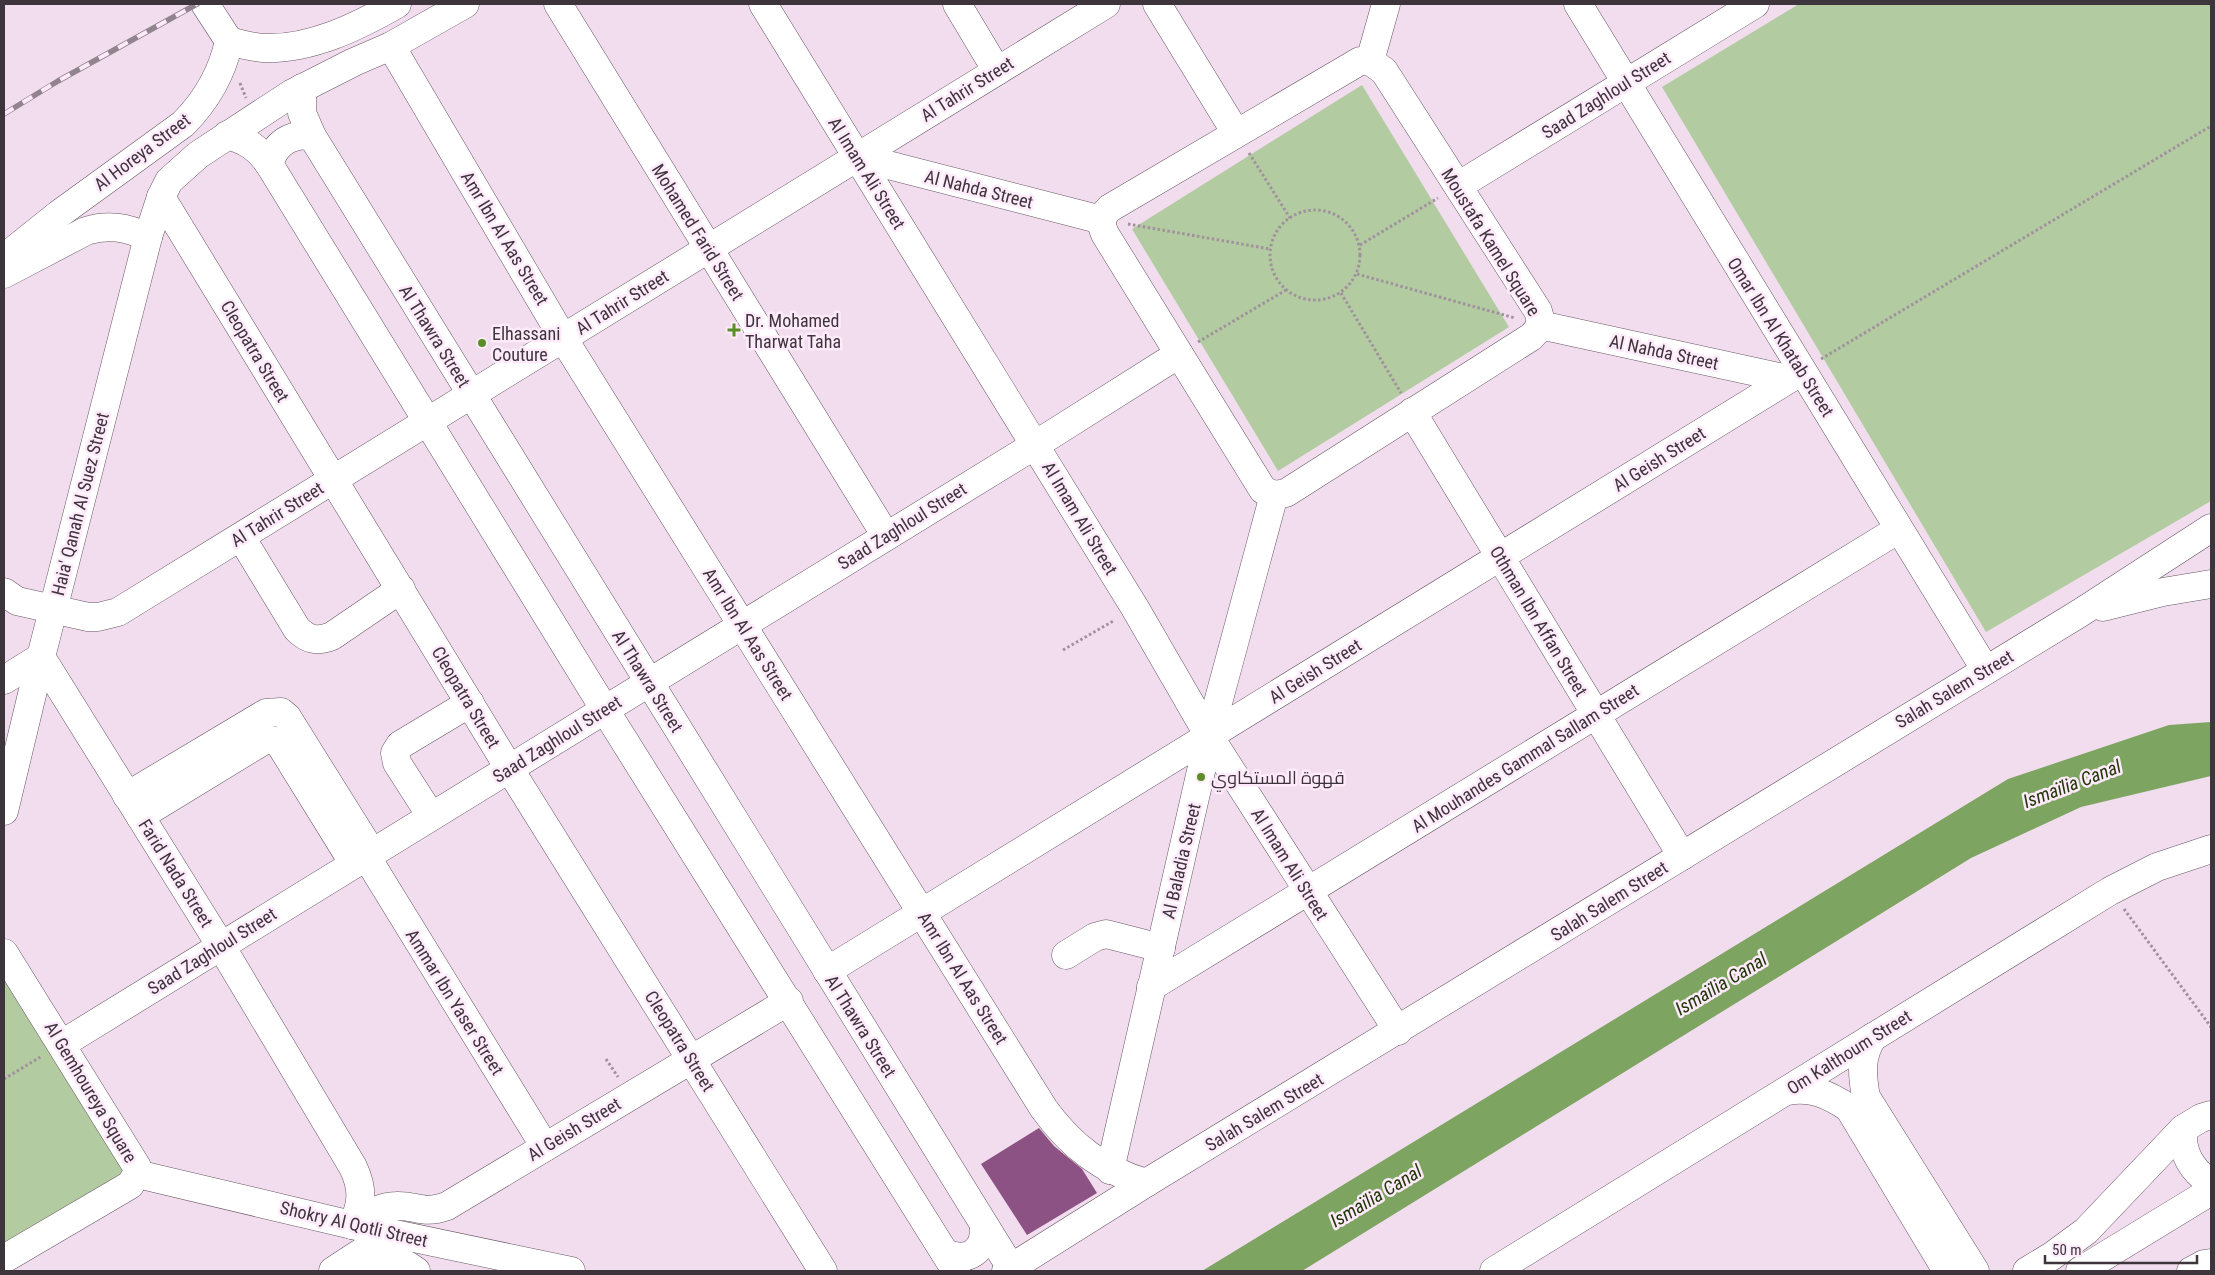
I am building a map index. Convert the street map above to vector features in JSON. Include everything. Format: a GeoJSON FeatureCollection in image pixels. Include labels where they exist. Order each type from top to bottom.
{"type":"FeatureCollection","features":[{"type":"Feature","properties":{"kind":"main road"},"geometry":{"type":"LineString","coordinates":[[205,4],[227,50],[255,47],[283,48],[300,45],[340,32],[397,4]]}},
{"type":"Feature","properties":{"kind":"main road","name":"Al Horeya Street"},"geometry":{"type":"LineString","coordinates":[[161,197],[170,181],[181,169],[260,113],[302,88],[391,46],[465,4]]}},
{"type":"Feature","properties":{"kind":"main road","name":"Mohamed Farid Street"},"geometry":{"type":"LineString","coordinates":[[558,4],[886,536]]}},
{"type":"Feature","properties":{"kind":"main road","name":"Al Imam Ali Street"},"geometry":{"type":"LineString","coordinates":[[763,4],[1135,608],[1210,736],[1398,1031]]}},
{"type":"Feature","properties":{"kind":"main road"},"geometry":{"type":"LineString","coordinates":[[957,4],[997,71]]}},
{"type":"Feature","properties":{"kind":"main road","name":"Al Tahrir Street"},"geometry":{"type":"LineString","coordinates":[[53,610],[88,617],[98,617],[118,612],[1106,4]]}},
{"type":"Feature","properties":{"kind":"main road"},"geometry":{"type":"LineString","coordinates":[[1157,4],[1236,133]]}},
{"type":"Feature","properties":{"kind":"main road"},"geometry":{"type":"LineString","coordinates":[[1274,495],[1263,490],[1105,234],[1102,220],[1104,213],[1110,208],[1236,133],[1351,65],[1360,61],[1370,61],[1386,4]]}},
{"type":"Feature","properties":{"kind":"main road","name":"Omar Ibn Al Khatab Street"},"geometry":{"type":"LineString","coordinates":[[1578,4],[1626,83],[1795,375],[1899,529],[1985,669]]}},
{"type":"Feature","properties":{"kind":"main road","name":"Saad Zaghloul Street"},"geometry":{"type":"LineString","coordinates":[[1458,186],[1755,4]]}},
{"type":"Feature","properties":{"kind":"main road"},"geometry":{"type":"LineString","coordinates":[[340,32],[354,62]]}},
{"type":"Feature","properties":{"kind":"main road","name":"Amr Ibn Al Aas Street"},"geometry":{"type":"LineString","coordinates":[[391,46],[564,338],[1058,1128],[1091,1158],[1110,1170],[1146,1183]]}},
{"type":"Feature","properties":{"kind":"main road","name":"Al Horeya Street"},"geometry":{"type":"LineString","coordinates":[[4,258],[59,214],[184,124],[204,100],[227,50]]}},
{"type":"Feature","properties":{"kind":"main road","name":"Moustafa Kamel Square"},"geometry":{"type":"LineString","coordinates":[[1274,495],[1286,492],[1531,337],[1540,325],[1538,311],[1384,71],[1370,61]]}},
{"type":"Feature","properties":{"kind":"main road","name":"Al Thawra Street"},"geometry":{"type":"LineString","coordinates":[[302,88],[302,114],[312,136],[984,1226],[1009,1270]]}},
{"type":"Feature","properties":{"kind":"main road"},"geometry":{"type":"LineString","coordinates":[[227,135],[240,138],[252,145],[269,164],[605,710],[951,1262],[954,1257],[965,1257],[974,1253],[981,1245],[984,1236],[984,1226]]}},
{"type":"Feature","properties":{"kind":"main road"},"geometry":{"type":"LineString","coordinates":[[269,164],[275,149],[288,139],[304,135],[312,136]]}},
{"type":"Feature","properties":{"kind":"main road","name":"Al Nahda Street"},"geometry":{"type":"LineString","coordinates":[[857,157],[1102,220]]}},
{"type":"Feature","properties":{"kind":"main road","name":"Haia' Qanah Al Suez Street"},"geometry":{"type":"LineString","coordinates":[[4,811],[41,657],[148,237],[161,197]]}},
{"type":"Feature","properties":{"kind":"main road","name":"Cleopatra Street"},"geometry":{"type":"LineString","coordinates":[[161,197],[509,768],[823,1271]]}},
{"type":"Feature","properties":{"kind":"main road"},"geometry":{"type":"LineString","coordinates":[[4,274],[86,231],[98,228],[123,228],[148,237]]}},
{"type":"Feature","properties":{"kind":"main road","name":"Al Nahda Street"},"geometry":{"type":"LineString","coordinates":[[1540,325],[1795,375]]}},
{"type":"Feature","properties":{"kind":"main road","name":"Saad Zaghloul Street"},"geometry":{"type":"LineString","coordinates":[[62,1044],[1035,445],[1179,354]]}},
{"type":"Feature","properties":{"kind":"main road","name":"Al Geish Street"},"geometry":{"type":"LineString","coordinates":[[827,971],[1795,375]]}},
{"type":"Feature","properties":{"kind":"main road","name":"Othman Ibn Affan Street"},"geometry":{"type":"LineString","coordinates":[[1412,412],[1682,856]]}},
{"type":"Feature","properties":{"kind":"main road","name":"Al Baladia Street"},"geometry":{"type":"LineString","coordinates":[[1110,1170],[1210,736],[1274,495]]}},
{"type":"Feature","properties":{"kind":"main road","name":"Salah Salem Street"},"geometry":{"type":"LineString","coordinates":[[1009,1270],[1146,1183],[1398,1031],[1985,669],[2080,613],[2211,528]]}},
{"type":"Feature","properties":{"kind":"main road","name":"Al Mouhandes Gammal Sallam Street"},"geometry":{"type":"LineString","coordinates":[[1151,987],[1899,529]]}},
{"type":"Feature","properties":{"kind":"main road"},"geometry":{"type":"LineString","coordinates":[[241,536],[297,629],[304,636],[313,640],[322,640],[332,636],[401,589]]}},
{"type":"Feature","properties":{"kind":"main road"},"geometry":{"type":"LineString","coordinates":[[2080,613],[2155,594],[2211,584]]}},
{"type":"Feature","properties":{"kind":"main road"},"geometry":{"type":"LineString","coordinates":[[4,592],[17,601],[53,610]]}},
{"type":"Feature","properties":{"kind":"main road"},"geometry":{"type":"LineString","coordinates":[[4,680],[41,657]]}},
{"type":"Feature","properties":{"kind":"main road","name":"Farid Nada Street"},"geometry":{"type":"LineString","coordinates":[[41,657],[221,946],[360,1181],[362,1198],[352,1225]]}},
{"type":"Feature","properties":{"kind":"main road"},"geometry":{"type":"LineString","coordinates":[[431,816],[398,763],[395,753],[400,745],[470,703]]}},
{"type":"Feature","properties":{"kind":"main road","name":"Ammar Ibn Yaser Street"},"geometry":{"type":"LineString","coordinates":[[133,806],[263,741],[269,739],[276,741],[364,858],[545,1147]]}},
{"type":"Feature","properties":{"kind":"main road","name":"Om Kalthoum Street"},"geometry":{"type":"LineString","coordinates":[[1494,1271],[2110,890],[2157,867],[2211,849]]}},
{"type":"Feature","properties":{"kind":"main road"},"geometry":{"type":"LineString","coordinates":[[1066,955],[1095,937],[1106,934],[1161,948]]}},
{"type":"Feature","properties":{"kind":"main road","name":"Al Gemhoureya Square"},"geometry":{"type":"LineString","coordinates":[[4,953],[137,1167],[137,1174],[130,1185],[12,1262]]}},
{"type":"Feature","properties":{"kind":"main road","name":"Al Geish Street"},"geometry":{"type":"LineString","coordinates":[[352,1225],[387,1206],[401,1206],[428,1211],[447,1206],[789,1001]]}},
{"type":"Feature","properties":{"kind":"main road"},"geometry":{"type":"LineString","coordinates":[[1873,1037],[1865,1048],[1862,1064],[1866,1097],[1975,1271]]}},
{"type":"Feature","properties":{"kind":"main road"},"geometry":{"type":"LineString","coordinates":[[1787,1091],[1802,1088],[1819,1092],[1835,1098],[1849,1108],[1946,1271]]}},
{"type":"Feature","properties":{"kind":"main road"},"geometry":{"type":"LineString","coordinates":[[2027,1271],[2052,1256],[2086,1230],[2183,1129],[2201,1118],[2211,1115]]}},
{"type":"Feature","properties":{"kind":"main road"},"geometry":{"type":"LineString","coordinates":[[2183,1129],[2182,1138],[2189,1161],[2193,1168],[2211,1183]]}},
{"type":"Feature","properties":{"kind":"main road","name":"Shokry Al Qotli Street"},"geometry":{"type":"LineString","coordinates":[[137,1174],[352,1225],[571,1271]]}},
{"type":"Feature","properties":{"kind":"main road"},"geometry":{"type":"LineString","coordinates":[[2080,1271],[2211,1191]]}},
{"type":"Feature","properties":{"kind":"main road"},"geometry":{"type":"LineString","coordinates":[[342,1266],[391,1233]]}},
{"type":"Feature","properties":{"kind":"main road"},"geometry":{"type":"LineString","coordinates":[[342,1266],[371,1256],[391,1258],[410,1266],[416,1271]]}},
{"type":"Feature","properties":{"kind":"main road"},"geometry":{"type":"LineString","coordinates":[[2191,1271],[2204,1264],[2211,1263]]}},
{"type":"Feature","properties":{"kind":"path"},"geometry":{"type":"LineString","coordinates":[[227,50],[249,103],[260,113]]}},
{"type":"Feature","properties":{"kind":"path"},"geometry":{"type":"LineString","coordinates":[[1795,375],[2211,126]]}},
{"type":"Feature","properties":{"kind":"path"},"geometry":{"type":"LineString","coordinates":[[1236,133],[1290,218]]}},
{"type":"Feature","properties":{"kind":"path"},"geometry":{"type":"LineString","coordinates":[[1360,245],[1458,186]]}},
{"type":"Feature","properties":{"kind":"path"},"geometry":{"type":"LineString","coordinates":[[1310,210],[1332,213],[1350,226],[1360,245],[1361,255],[1357,274],[1341,293],[1322,300],[1303,299],[1286,290],[1271,267],[1270,249],[1277,231],[1290,218],[1310,210]]}},
{"type":"Feature","properties":{"kind":"path"},"geometry":{"type":"LineString","coordinates":[[1102,220],[1270,249]]}},
{"type":"Feature","properties":{"kind":"path"},"geometry":{"type":"LineString","coordinates":[[1357,274],[1540,325]]}},
{"type":"Feature","properties":{"kind":"path"},"geometry":{"type":"LineString","coordinates":[[1179,354],[1286,290]]}},
{"type":"Feature","properties":{"kind":"path"},"geometry":{"type":"LineString","coordinates":[[1341,293],[1412,412]]}},
{"type":"Feature","properties":{"kind":"path"},"geometry":{"type":"LineString","coordinates":[[1063,650],[1135,608]]}},
{"type":"Feature","properties":{"kind":"path"},"geometry":{"type":"LineString","coordinates":[[2110,890],[2211,1027]]}},
{"type":"Feature","properties":{"kind":"path"},"geometry":{"type":"LineString","coordinates":[[4,1079],[62,1044]]}},
{"type":"Feature","properties":{"kind":"shaded area"},"geometry":{"type":"Polygon","coordinates":[[[1799,4],[2211,4],[2211,501],[1986,632],[1662,87],[1799,4]]]}},
{"type":"Feature","properties":{"kind":"shaded area"},"geometry":{"type":"Polygon","coordinates":[[[1362,85],[1509,327],[1278,471],[1132,229],[1362,85]]]}},
{"type":"Feature","properties":{"kind":"shaded area"},"geometry":{"type":"Polygon","coordinates":[[[4,975],[130,1168],[4,1249],[4,975]]]}},
{"type":"Feature","properties":{"kind":"water","name":"Ismaïlia Canal"},"geometry":{"type":"Polygon","coordinates":[[[2211,722],[2211,776],[2081,807],[1971,858],[1302,1271],[1202,1271],[2008,779],[2169,725],[2211,722]]]}},
{"type":"Feature","properties":{"kind":"building"},"geometry":{"type":"Polygon","coordinates":[[[1039,1128],[1054,1146],[1082,1169],[1097,1193],[1027,1235],[981,1164],[1039,1128]]]}},
{"type":"Feature","properties":{"kind":"railway"},"geometry":{"type":"LineString","coordinates":[[4,114],[58,81],[197,4]]}},
{"type":"Feature","properties":{"kind":"place","name":"Dr. Mohamed Tharwat Taha"},"geometry":{"type":"Point","coordinates":[734,330]}},
{"type":"Feature","properties":{"kind":"place","name":"Elhassani Couture"},"geometry":{"type":"Point","coordinates":[482,343]}},
{"type":"Feature","properties":{"kind":"place","name":"قهوة المستكاوي"},"geometry":{"type":"Point","coordinates":[1201,777]}}]}
